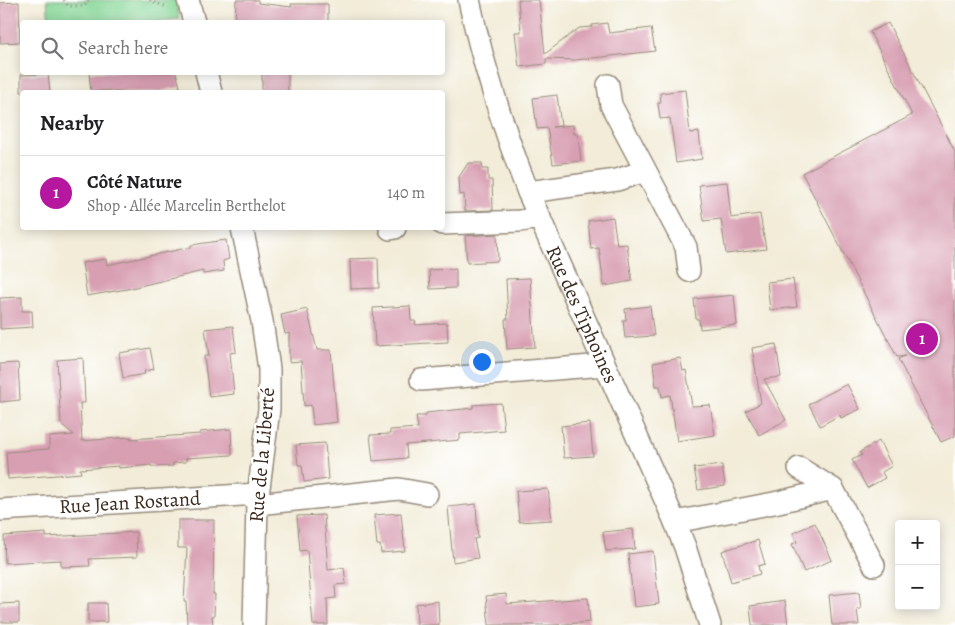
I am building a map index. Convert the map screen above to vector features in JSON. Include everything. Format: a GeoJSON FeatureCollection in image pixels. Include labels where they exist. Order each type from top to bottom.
{"type":"FeatureCollection","features":[{"type":"Feature","properties":{"kind":"street"},"geometry":{"type":"LineString","coordinates":[[188,0],[193,20]]}},
{"type":"Feature","properties":{"kind":"street","name":"Rue des Tiphoines"},"geometry":{"type":"LineString","coordinates":[[469,0],[486,68],[515,159],[604,365],[675,522],[710,625]]}},
{"type":"Feature","properties":{"kind":"street"},"geometry":{"type":"LineString","coordinates":[[207,75],[210,90]]}},
{"type":"Feature","properties":{"kind":"street"},"geometry":{"type":"LineString","coordinates":[[608,85],[611,105],[686,246],[689,271]]}},
{"type":"Feature","properties":{"kind":"street"},"geometry":{"type":"LineString","coordinates":[[528,192],[617,180],[645,171]]}},
{"type":"Feature","properties":{"kind":"street"},"geometry":{"type":"LineString","coordinates":[[445,224],[520,221],[540,218]]}},
{"type":"Feature","properties":{"kind":"street","name":"Rue de la Liberté"},"geometry":{"type":"LineString","coordinates":[[242,230],[262,321],[268,369],[269,408],[258,499],[254,625]]}},
{"type":"Feature","properties":{"kind":"street"},"geometry":{"type":"LineString","coordinates":[[421,380],[604,365]]}},
{"type":"Feature","properties":{"kind":"street"},"geometry":{"type":"LineString","coordinates":[[799,468],[833,489],[874,565]]}},
{"type":"Feature","properties":{"kind":"street","name":"Rue Jean Rostand"},"geometry":{"type":"LineString","coordinates":[[0,510],[258,499],[399,489],[427,494]]}},
{"type":"Feature","properties":{"kind":"street"},"geometry":{"type":"LineString","coordinates":[[675,522],[774,503],[833,489]]}},
{"type":"Feature","properties":{"kind":"path"},"geometry":{"type":"LineString","coordinates":[[64,0],[68,6],[85,6],[88,0]]}},
{"type":"Feature","properties":{"kind":"green space"},"geometry":{"type":"Polygon","coordinates":[[[47,0],[176,0],[179,19],[171,20],[49,20],[47,0]]]}},
{"type":"Feature","properties":{"kind":"building"},"geometry":{"type":"Polygon","coordinates":[[[236,0],[258,0],[258,3],[292,7],[291,4],[328,4],[328,20],[235,20],[236,0]]]}},
{"type":"Feature","properties":{"kind":"building"},"geometry":{"type":"Polygon","coordinates":[[[518,0],[539,0],[545,54],[579,28],[607,23],[609,33],[651,28],[655,51],[575,60],[546,59],[546,64],[519,67],[515,32],[521,32],[518,0]]]}},
{"type":"Feature","properties":{"kind":"building"},"geometry":{"type":"Polygon","coordinates":[[[19,2],[20,42],[0,43],[0,3],[19,2]]]}},
{"type":"Feature","properties":{"kind":"building"},"geometry":{"type":"Polygon","coordinates":[[[888,23],[955,152],[955,436],[941,442],[898,359],[905,356],[897,357],[802,173],[912,115],[870,32],[888,23]]]}},
{"type":"Feature","properties":{"kind":"building"},"geometry":{"type":"Polygon","coordinates":[[[21,75],[48,75],[50,90],[21,90],[21,75]]]}},
{"type":"Feature","properties":{"kind":"building"},"geometry":{"type":"Polygon","coordinates":[[[89,75],[177,75],[180,87],[166,90],[91,90],[89,75]]]}},
{"type":"Feature","properties":{"kind":"building"},"geometry":{"type":"Polygon","coordinates":[[[262,75],[288,75],[288,90],[262,90],[262,75]]]}},
{"type":"Feature","properties":{"kind":"building"},"geometry":{"type":"Polygon","coordinates":[[[685,90],[690,133],[699,132],[702,159],[676,163],[670,118],[660,119],[658,103],[661,103],[660,93],[685,90]]]}},
{"type":"Feature","properties":{"kind":"building"},"geometry":{"type":"Polygon","coordinates":[[[557,95],[561,126],[552,127],[573,125],[574,134],[578,134],[581,161],[553,164],[547,128],[537,129],[533,98],[557,95]]]}},
{"type":"Feature","properties":{"kind":"building"},"geometry":{"type":"Polygon","coordinates":[[[468,163],[482,163],[482,169],[488,169],[488,180],[492,180],[493,210],[465,211],[464,194],[460,195],[459,177],[468,163]]]}},
{"type":"Feature","properties":{"kind":"building"},"geometry":{"type":"Polygon","coordinates":[[[727,182],[731,218],[760,214],[766,249],[726,254],[721,219],[704,221],[699,185],[727,182]]]}},
{"type":"Feature","properties":{"kind":"building"},"geometry":{"type":"Polygon","coordinates":[[[613,217],[617,245],[627,244],[632,281],[604,286],[599,248],[591,249],[588,221],[613,217]]]}},
{"type":"Feature","properties":{"kind":"building"},"geometry":{"type":"Polygon","coordinates":[[[497,234],[498,261],[467,263],[465,236],[497,234]]]}},
{"type":"Feature","properties":{"kind":"building"},"geometry":{"type":"Polygon","coordinates":[[[226,240],[229,259],[223,261],[224,271],[203,274],[203,271],[127,289],[87,296],[82,263],[106,259],[107,265],[191,247],[191,245],[226,240]]]}},
{"type":"Feature","properties":{"kind":"building"},"geometry":{"type":"Polygon","coordinates":[[[378,258],[379,288],[351,289],[350,259],[378,258]]]}},
{"type":"Feature","properties":{"kind":"building"},"geometry":{"type":"Polygon","coordinates":[[[456,269],[456,288],[430,289],[429,270],[456,269]]]}},
{"type":"Feature","properties":{"kind":"building"},"geometry":{"type":"Polygon","coordinates":[[[530,278],[535,347],[507,349],[505,319],[508,319],[506,279],[530,278]]]}},
{"type":"Feature","properties":{"kind":"building"},"geometry":{"type":"Polygon","coordinates":[[[793,279],[797,307],[770,310],[767,282],[793,279]]]}},
{"type":"Feature","properties":{"kind":"building"},"geometry":{"type":"Polygon","coordinates":[[[734,295],[737,325],[700,329],[699,319],[696,319],[694,299],[734,295]]]}},
{"type":"Feature","properties":{"kind":"building"},"geometry":{"type":"Polygon","coordinates":[[[22,297],[22,311],[32,311],[33,327],[0,329],[0,298],[22,297]]]}},
{"type":"Feature","properties":{"kind":"building"},"geometry":{"type":"Polygon","coordinates":[[[410,306],[411,321],[415,321],[416,325],[447,323],[448,342],[375,346],[373,308],[410,306]]]}},
{"type":"Feature","properties":{"kind":"building"},"geometry":{"type":"Polygon","coordinates":[[[650,306],[654,336],[625,338],[623,320],[626,320],[625,309],[650,306]]]}},
{"type":"Feature","properties":{"kind":"building"},"geometry":{"type":"Polygon","coordinates":[[[307,309],[317,350],[331,350],[337,422],[313,425],[311,405],[304,406],[301,361],[289,362],[289,333],[285,334],[281,315],[307,309]]]}},
{"type":"Feature","properties":{"kind":"building"},"geometry":{"type":"Polygon","coordinates":[[[233,326],[236,352],[230,353],[234,394],[209,397],[204,356],[209,356],[205,329],[233,326]]]}},
{"type":"Feature","properties":{"kind":"building"},"geometry":{"type":"Polygon","coordinates":[[[776,344],[781,377],[764,379],[786,420],[759,435],[746,411],[761,403],[752,348],[776,344]]]}},
{"type":"Feature","properties":{"kind":"building"},"geometry":{"type":"Polygon","coordinates":[[[150,348],[154,369],[144,371],[145,374],[123,378],[119,353],[150,348]]]}},
{"type":"Feature","properties":{"kind":"building"},"geometry":{"type":"Polygon","coordinates":[[[83,358],[85,403],[80,403],[82,441],[200,434],[200,432],[231,429],[232,455],[186,458],[186,462],[173,463],[173,466],[152,467],[151,465],[119,468],[119,466],[80,469],[81,473],[8,479],[6,452],[49,449],[49,437],[74,435],[61,424],[57,360],[83,358]]]}},
{"type":"Feature","properties":{"kind":"building"},"geometry":{"type":"Polygon","coordinates":[[[680,358],[683,371],[686,370],[692,406],[710,405],[715,435],[677,441],[670,395],[662,397],[660,386],[656,386],[653,363],[680,358]]]}},
{"type":"Feature","properties":{"kind":"building"},"geometry":{"type":"Polygon","coordinates":[[[18,363],[20,400],[0,402],[0,364],[18,363]]]}},
{"type":"Feature","properties":{"kind":"building"},"geometry":{"type":"Polygon","coordinates":[[[847,384],[860,409],[841,418],[840,415],[820,426],[809,404],[847,384]]]}},
{"type":"Feature","properties":{"kind":"building"},"geometry":{"type":"Polygon","coordinates":[[[501,403],[504,430],[460,434],[460,440],[406,445],[407,458],[373,461],[370,435],[390,434],[390,430],[418,428],[416,416],[426,416],[426,413],[473,408],[473,405],[501,403]]]}},
{"type":"Feature","properties":{"kind":"building"},"geometry":{"type":"Polygon","coordinates":[[[590,423],[593,456],[564,458],[561,426],[590,423]]]}},
{"type":"Feature","properties":{"kind":"building"},"geometry":{"type":"Polygon","coordinates":[[[879,441],[892,466],[882,472],[885,478],[867,488],[852,460],[862,455],[860,452],[879,441]]]}},
{"type":"Feature","properties":{"kind":"building"},"geometry":{"type":"Polygon","coordinates":[[[325,443],[328,479],[304,482],[302,465],[298,465],[296,445],[325,443]]]}},
{"type":"Feature","properties":{"kind":"building"},"geometry":{"type":"Polygon","coordinates":[[[722,465],[725,486],[698,490],[694,468],[722,465]]]}},
{"type":"Feature","properties":{"kind":"building"},"geometry":{"type":"Polygon","coordinates":[[[548,489],[552,520],[519,522],[516,491],[548,489]]]}},
{"type":"Feature","properties":{"kind":"building"},"geometry":{"type":"Polygon","coordinates":[[[476,504],[478,538],[474,539],[478,558],[453,562],[448,507],[476,504]]]}},
{"type":"Feature","properties":{"kind":"building"},"geometry":{"type":"Polygon","coordinates":[[[401,513],[405,551],[381,553],[380,545],[377,545],[374,515],[401,513]]]}},
{"type":"Feature","properties":{"kind":"building"},"geometry":{"type":"Polygon","coordinates":[[[324,515],[328,570],[344,568],[346,584],[335,585],[336,598],[327,599],[328,625],[313,625],[307,550],[300,551],[297,516],[324,515]]]}},
{"type":"Feature","properties":{"kind":"building"},"geometry":{"type":"Polygon","coordinates":[[[178,520],[214,520],[213,594],[215,594],[214,616],[212,616],[213,625],[187,625],[186,602],[184,602],[187,548],[178,548],[178,520]]]}},
{"type":"Feature","properties":{"kind":"building"},"geometry":{"type":"Polygon","coordinates":[[[815,523],[832,560],[804,572],[792,544],[797,542],[793,533],[815,523]]]}},
{"type":"Feature","properties":{"kind":"building"},"geometry":{"type":"Polygon","coordinates":[[[633,529],[635,549],[606,551],[603,532],[633,529]]]}},
{"type":"Feature","properties":{"kind":"building"},"geometry":{"type":"Polygon","coordinates":[[[136,532],[137,557],[89,559],[90,566],[61,567],[61,560],[5,563],[4,536],[46,533],[46,537],[136,532]]]}},
{"type":"Feature","properties":{"kind":"building"},"geometry":{"type":"Polygon","coordinates":[[[758,540],[765,564],[758,566],[760,574],[731,582],[722,551],[758,540]]]}},
{"type":"Feature","properties":{"kind":"building"},"geometry":{"type":"Polygon","coordinates":[[[653,551],[659,604],[634,607],[628,554],[653,551]]]}},
{"type":"Feature","properties":{"kind":"building"},"geometry":{"type":"Polygon","coordinates":[[[859,592],[861,609],[857,609],[859,625],[832,625],[829,595],[859,592]]]}},
{"type":"Feature","properties":{"kind":"building"},"geometry":{"type":"Polygon","coordinates":[[[506,594],[507,604],[588,598],[590,622],[554,625],[489,625],[486,596],[506,594]]]}},
{"type":"Feature","properties":{"kind":"building"},"geometry":{"type":"Polygon","coordinates":[[[438,601],[439,625],[417,625],[416,604],[438,601]]]}},
{"type":"Feature","properties":{"kind":"building"},"geometry":{"type":"Polygon","coordinates":[[[785,601],[788,625],[752,625],[750,606],[785,601]]]}},
{"type":"Feature","properties":{"kind":"building"},"geometry":{"type":"Polygon","coordinates":[[[19,603],[19,622],[0,622],[0,604],[19,603]]]}},
{"type":"Feature","properties":{"kind":"building"},"geometry":{"type":"Polygon","coordinates":[[[88,603],[106,603],[107,622],[88,622],[88,603]]]}},
{"type":"Feature","properties":{"kind":"place","name":"Côté Nature"},"geometry":{"type":"Point","coordinates":[922,339]}}]}
